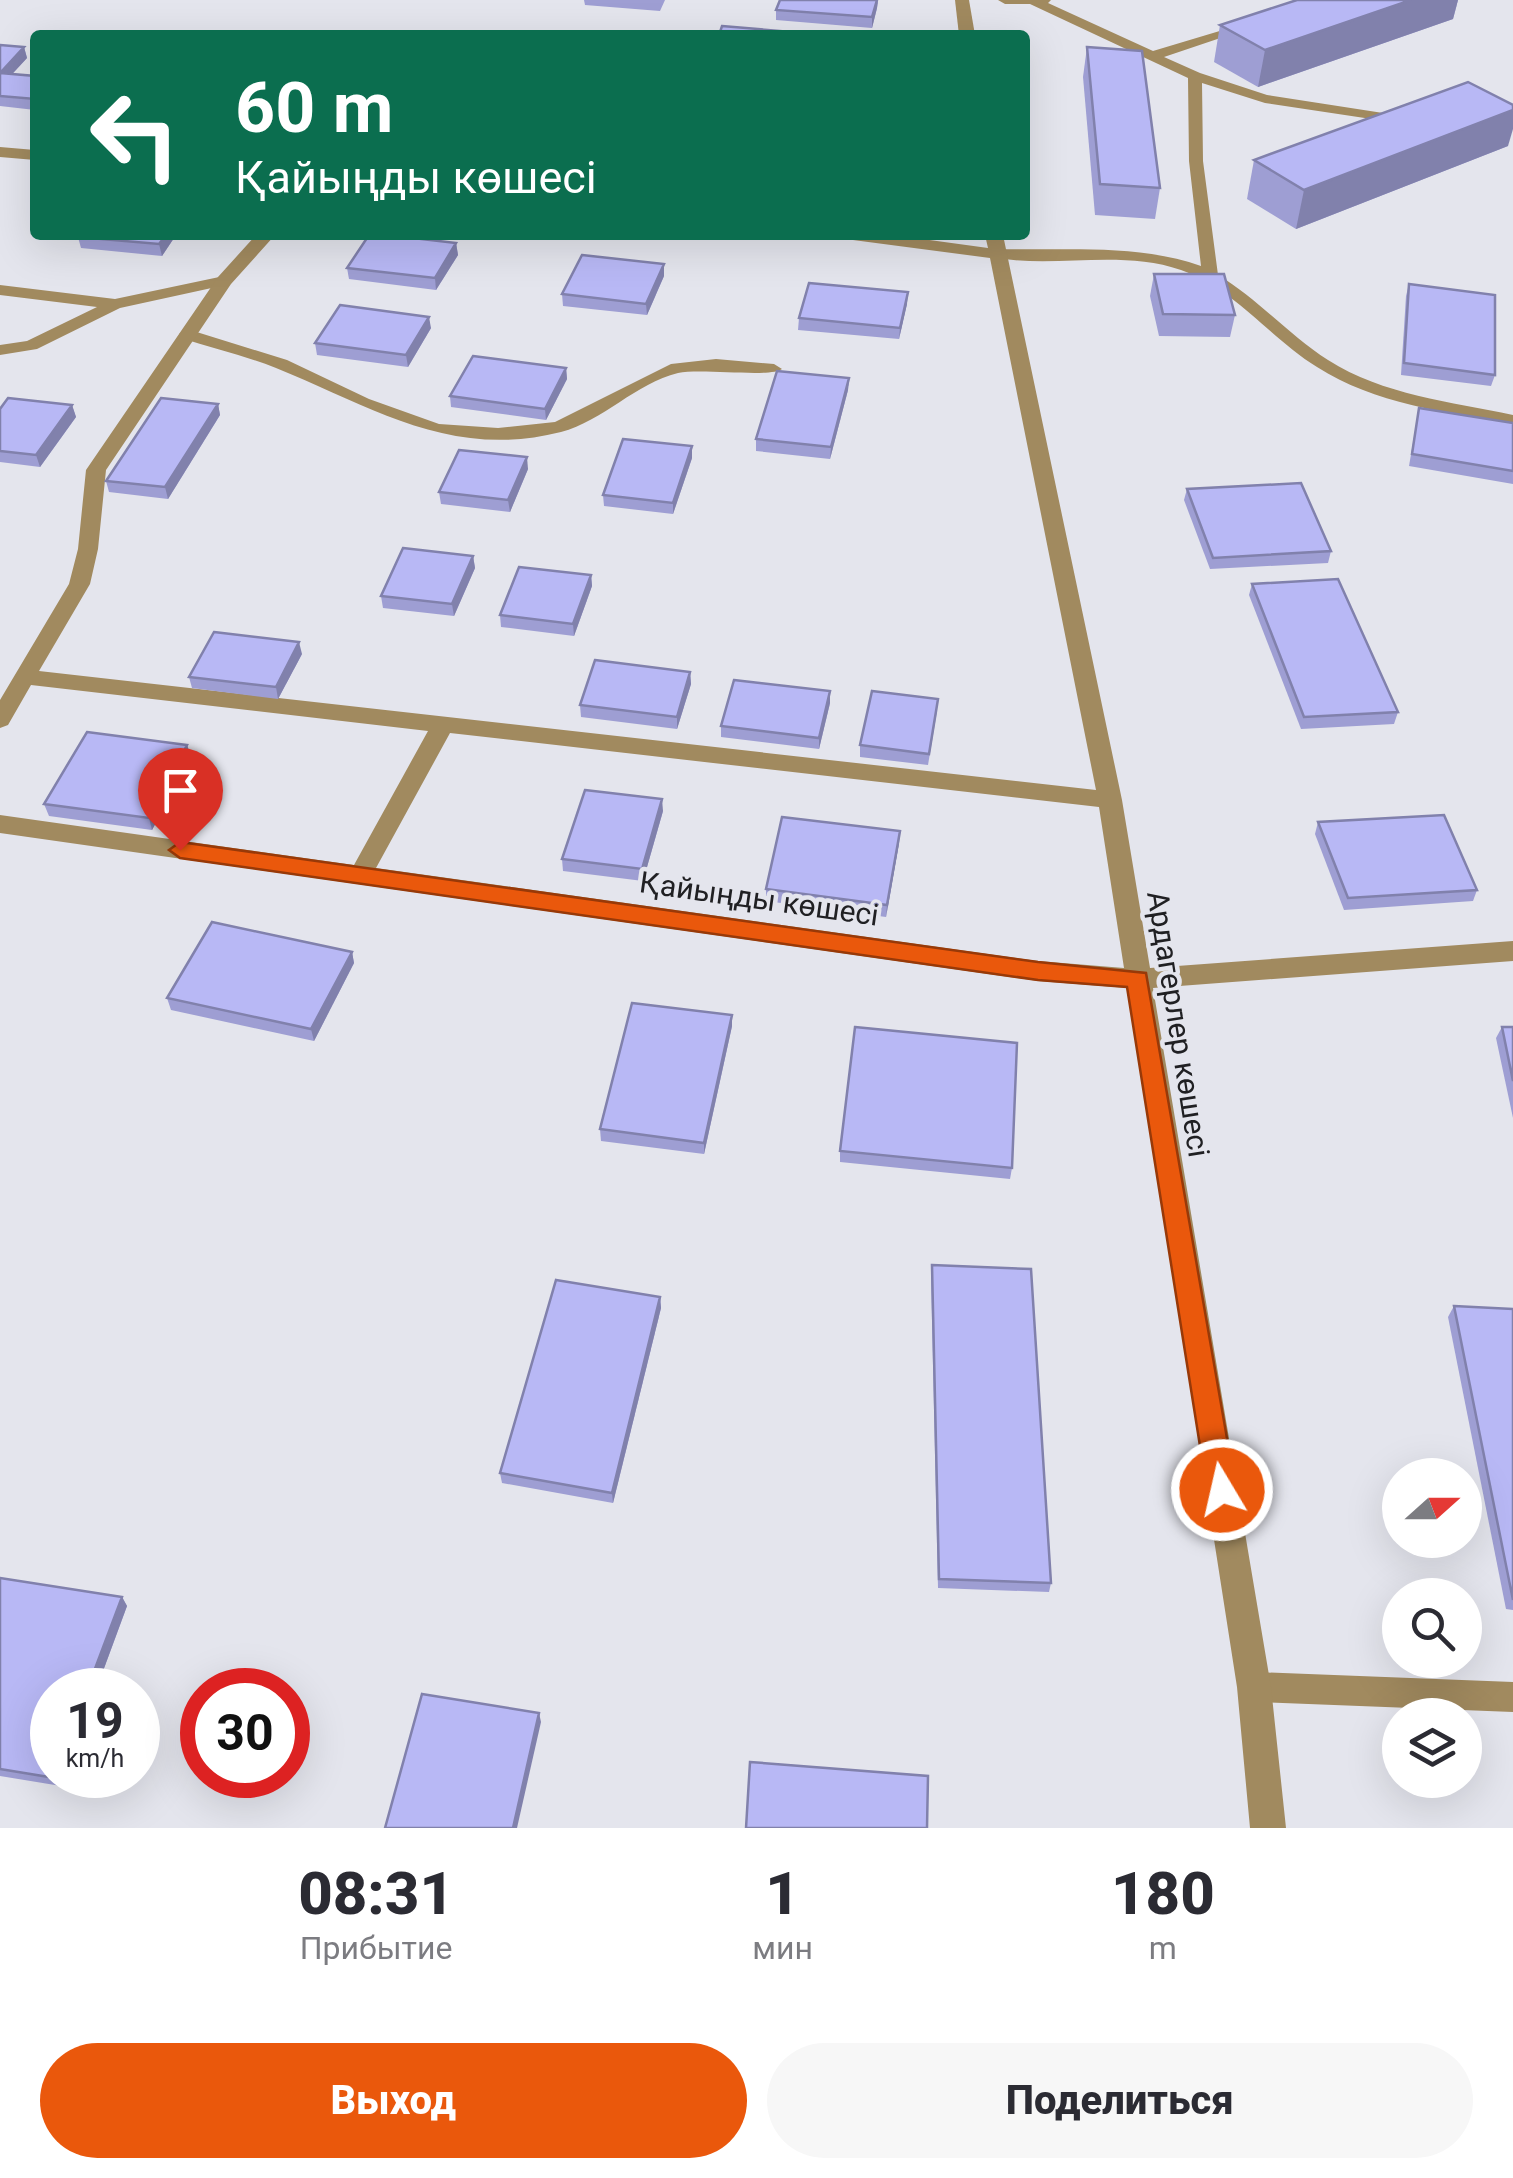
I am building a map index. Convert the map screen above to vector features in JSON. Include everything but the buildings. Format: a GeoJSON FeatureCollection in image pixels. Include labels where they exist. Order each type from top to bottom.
{"type":"FeatureCollection","features":[{"type":"Feature","properties":{"kind":"street"},"geometry":{"type":"LineString","coordinates":[[962,0],[966,30]]}},
{"type":"Feature","properties":{"kind":"street"},"geometry":{"type":"LineString","coordinates":[[0,152],[30,155]]}},
{"type":"Feature","properties":{"kind":"street"},"geometry":{"type":"LineString","coordinates":[[0,720],[77,594],[88,551],[88,498],[96,470],[224,281],[261,240]]}},
{"type":"Feature","properties":{"kind":"street"},"geometry":{"type":"LineString","coordinates":[[924,240],[995,245]]}},
{"type":"Feature","properties":{"kind":"street","name":"Ардагерлер көшесі"},"geometry":{"type":"LineString","coordinates":[[995,245],[1110,800],[1254,1687],[1268,1828]]}},
{"type":"Feature","properties":{"kind":"street"},"geometry":{"type":"LineString","coordinates":[[24,677],[1110,800]]}},
{"type":"Feature","properties":{"kind":"street"},"geometry":{"type":"LineString","coordinates":[[360,876],[442,726]]}},
{"type":"Feature","properties":{"kind":"street","name":"Қайыңды көшесі"},"geometry":{"type":"LineString","coordinates":[[0,824],[1038,971],[1138,979],[1513,951]]}},
{"type":"Feature","properties":{"kind":"lane"},"geometry":{"type":"LineString","coordinates":[[1005,0],[1039,1],[1195,76],[1265,99],[1378,116]]}},
{"type":"Feature","properties":{"kind":"lane"},"geometry":{"type":"LineString","coordinates":[[1152,56],[1272,17]]}},
{"type":"Feature","properties":{"kind":"lane"},"geometry":{"type":"LineString","coordinates":[[1195,76],[1196,162],[1210,278]]}},
{"type":"Feature","properties":{"kind":"lane"},"geometry":{"type":"LineString","coordinates":[[995,245],[1182,264],[1210,278],[1325,366],[1402,396],[1513,420]]}},
{"type":"Feature","properties":{"kind":"lane"},"geometry":{"type":"LineString","coordinates":[[0,350],[32,345],[115,304],[224,281]]}},
{"type":"Feature","properties":{"kind":"lane"},"geometry":{"type":"LineString","coordinates":[[0,290],[115,304]]}},
{"type":"Feature","properties":{"kind":"lane"},"geometry":{"type":"LineString","coordinates":[[187,334],[281,364],[364,402],[438,429],[498,433],[559,426],[671,369],[716,364],[774,369]]}},
{"type":"Feature","properties":{"kind":"lane"},"geometry":{"type":"LineString","coordinates":[[1254,1687],[1513,1697]]}},
{"type":"Feature","properties":{"kind":"route"},"geometry":{"type":"LineString","coordinates":[[180,850],[1038,971],[1138,979],[1222,1490]]}}]}
